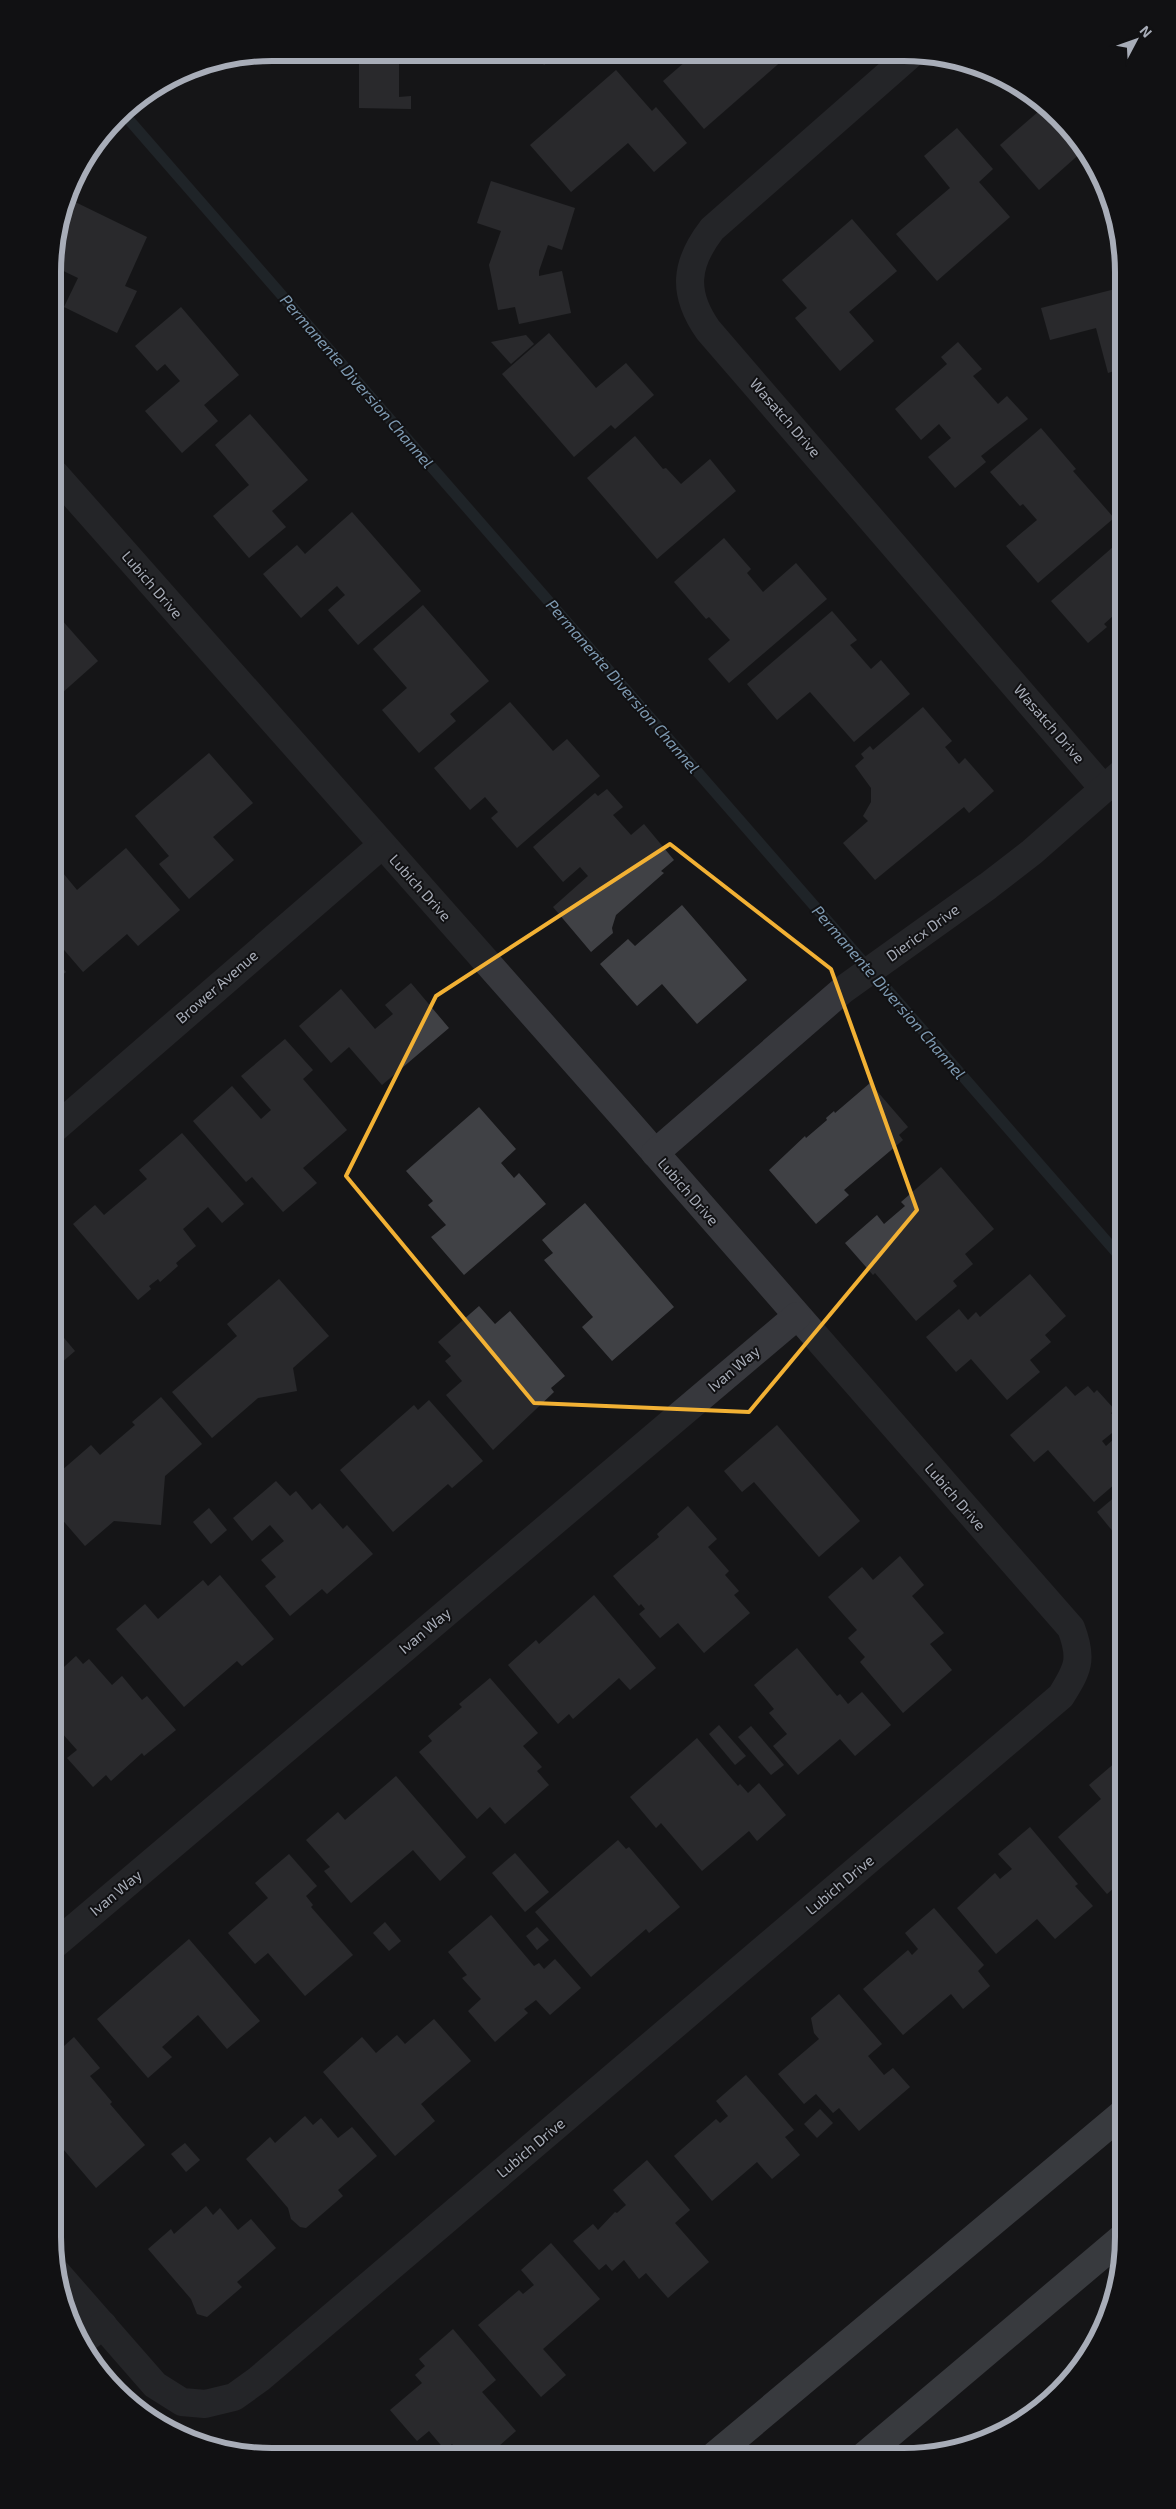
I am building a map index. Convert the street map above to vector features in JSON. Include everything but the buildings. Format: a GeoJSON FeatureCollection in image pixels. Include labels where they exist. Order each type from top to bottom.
{"type":"FeatureCollection","features":[{"type":"Feature","properties":{"kind":"highway"},"geometry":{"type":"LineString","coordinates":[[723,2448],[1115,2120]]}},
{"type":"Feature","properties":{"kind":"highway"},"geometry":{"type":"LineString","coordinates":[[874,2448],[1114,2245]]}},
{"type":"Feature","properties":{"kind":"street","name":"Wasatch Drive"},"geometry":{"type":"LineString","coordinates":[[903,61],[712,229],[698,247],[690,267],[690,292],[696,314],[708,330],[1114,781]]}},
{"type":"Feature","properties":{"kind":"street","name":"Lubich Drive"},"geometry":{"type":"LineString","coordinates":[[61,483],[655,1154],[1071,1628],[1078,1646],[1076,1672],[1061,1696],[267,2373],[234,2397],[205,2404],[182,2402],[155,2386],[102,2325]]}},
{"type":"Feature","properties":{"kind":"street","name":"Diericx Drive"},"geometry":{"type":"LineString","coordinates":[[655,1154],[844,989],[1025,858],[1114,781]]}},
{"type":"Feature","properties":{"kind":"street","name":"Brower Avenue"},"geometry":{"type":"LineString","coordinates":[[61,1123],[382,845]]}},
{"type":"Feature","properties":{"kind":"street","name":"Ivan Way"},"geometry":{"type":"LineString","coordinates":[[61,1939],[796,1316]]}},
{"type":"Feature","properties":{"kind":"street"},"geometry":{"type":"LineString","coordinates":[[66,2284],[102,2325],[87,2337]]}},
{"type":"Feature","properties":{"kind":"highlighted area"},"geometry":{"type":"Polygon","coordinates":[[[670,844],[831,969],[917,1210],[749,1412],[534,1403],[346,1176],[436,996],[670,844]]]}},
{"type":"Feature","properties":{"kind":"waterway","name":"Permanente Diversion Channel"},"geometry":{"type":"LineString","coordinates":[[128,119],[1115,1251]]}}]}
